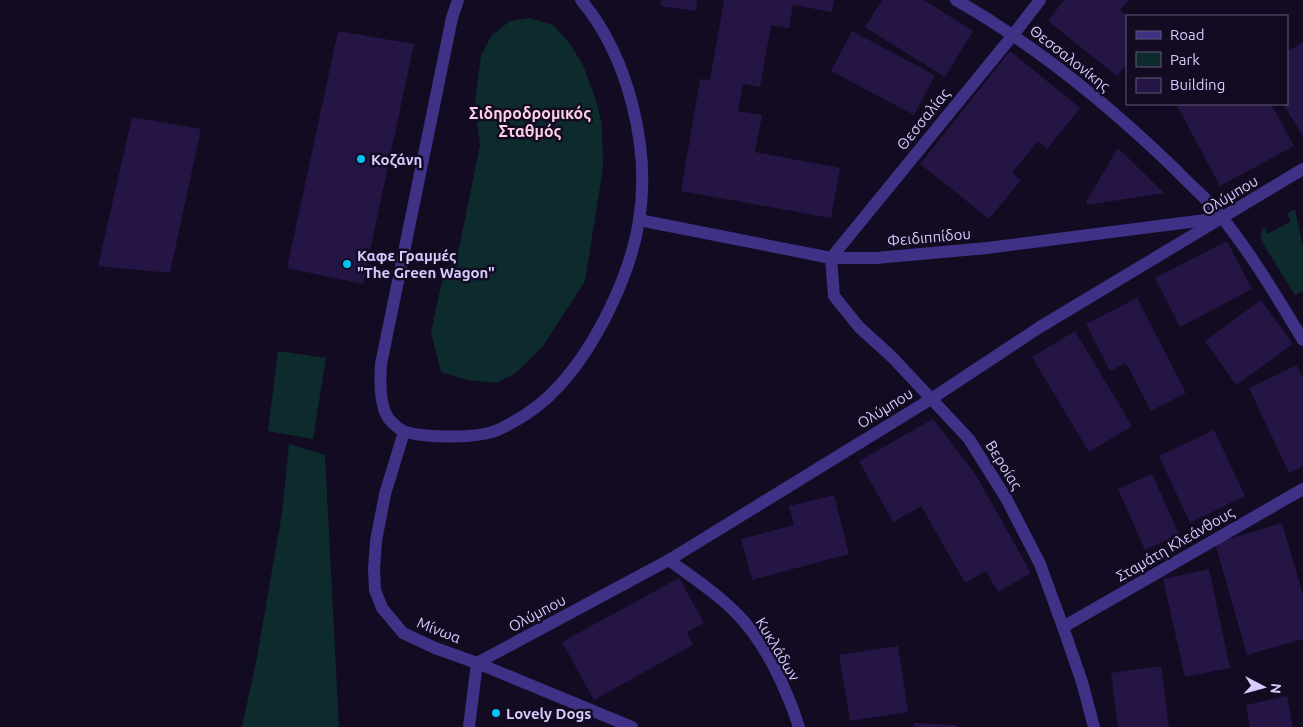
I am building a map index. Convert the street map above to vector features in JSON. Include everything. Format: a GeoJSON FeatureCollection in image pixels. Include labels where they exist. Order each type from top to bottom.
{"type":"FeatureCollection","features":[{"type":"Feature","properties":{"kind":"street"},"geometry":{"type":"LineString","coordinates":[[458,0],[452,18],[380,364],[380,395],[388,418],[404,432],[464,436],[498,430],[530,412],[560,386],[583,354],[608,313],[632,250],[639,220],[642,195],[639,144],[626,83],[614,51],[595,17],[581,0]]}},
{"type":"Feature","properties":{"kind":"street","name":"Θεσσαλονίκης"},"geometry":{"type":"LineString","coordinates":[[956,0],[1013,35],[1088,90],[1147,142],[1224,218],[1269,283],[1303,340]]}},
{"type":"Feature","properties":{"kind":"street","name":"Θεσσαλίας"},"geometry":{"type":"LineString","coordinates":[[831,258],[1040,0]]}},
{"type":"Feature","properties":{"kind":"street","name":"Ολύμπου"},"geometry":{"type":"LineString","coordinates":[[477,663],[669,560],[932,399],[1040,327],[1303,169]]}},
{"type":"Feature","properties":{"kind":"street","name":"Φειδιππίδου"},"geometry":{"type":"LineString","coordinates":[[639,220],[831,258],[876,258],[931,254],[1224,218]]}},
{"type":"Feature","properties":{"kind":"street","name":"Βεροίας"},"geometry":{"type":"LineString","coordinates":[[831,258],[834,296],[859,327],[892,357],[969,440],[1006,498],[1040,564],[1082,682],[1094,727]]}},
{"type":"Feature","properties":{"kind":"street","name":"Μίνωα"},"geometry":{"type":"LineString","coordinates":[[404,432],[379,521],[374,569],[375,590],[382,608],[403,633],[435,648],[477,663],[632,727]]}},
{"type":"Feature","properties":{"kind":"street","name":"Σταμάτη Κλεάνθους"},"geometry":{"type":"LineString","coordinates":[[1063,627],[1303,489]]}},
{"type":"Feature","properties":{"kind":"street","name":"Κυκλάδων"},"geometry":{"type":"LineString","coordinates":[[669,560],[715,593],[740,616],[763,649],[784,688],[799,727]]}},
{"type":"Feature","properties":{"kind":"street"},"geometry":{"type":"LineString","coordinates":[[469,727],[477,663]]}},
{"type":"Feature","properties":{"kind":"green space"},"geometry":{"type":"Polygon","coordinates":[[[530,18],[553,25],[568,41],[583,65],[595,97],[602,124],[603,168],[585,281],[543,346],[516,373],[496,383],[468,380],[441,372],[431,332],[443,276],[457,258],[480,145],[475,103],[481,55],[492,35],[510,21],[530,18]]]}},
{"type":"Feature","properties":{"kind":"green space"},"geometry":{"type":"Polygon","coordinates":[[[1295,209],[1303,247],[1303,291],[1295,295],[1262,242],[1261,234],[1264,227],[1268,234],[1291,221],[1287,214],[1295,209]]]}},
{"type":"Feature","properties":{"kind":"green space"},"geometry":{"type":"Polygon","coordinates":[[[278,351],[326,358],[313,439],[268,431],[278,351]]]}},
{"type":"Feature","properties":{"kind":"green space"},"geometry":{"type":"Polygon","coordinates":[[[289,444],[325,455],[339,727],[242,727],[257,657],[282,513],[289,444]]]}},
{"type":"Feature","properties":{"kind":"building"},"geometry":{"type":"Polygon","coordinates":[[[661,0],[697,0],[696,11],[660,6],[661,0]]]}},
{"type":"Feature","properties":{"kind":"building"},"geometry":{"type":"Polygon","coordinates":[[[724,0],[834,0],[832,12],[793,5],[789,28],[771,25],[760,87],[743,84],[738,111],[762,115],[755,152],[840,168],[831,218],[681,191],[700,79],[710,80],[724,0]]]}},
{"type":"Feature","properties":{"kind":"building"},"geometry":{"type":"Polygon","coordinates":[[[882,0],[924,0],[973,31],[945,77],[865,27],[882,0]]]}},
{"type":"Feature","properties":{"kind":"building"},"geometry":{"type":"Polygon","coordinates":[[[1064,0],[1129,0],[1120,10],[1127,15],[1126,65],[1117,76],[1048,21],[1064,0]]]}},
{"type":"Feature","properties":{"kind":"building","name":"Κοζάνη"},"geometry":{"type":"Polygon","coordinates":[[[338,31],[414,44],[363,284],[287,268],[338,31]]]}},
{"type":"Feature","properties":{"kind":"building"},"geometry":{"type":"Polygon","coordinates":[[[852,31],[935,75],[914,115],[831,71],[852,31]]]}},
{"type":"Feature","properties":{"kind":"building"},"geometry":{"type":"Polygon","coordinates":[[[1303,42],[1303,136],[1284,105],[1288,105],[1288,51],[1303,42]]]}},
{"type":"Feature","properties":{"kind":"building"},"geometry":{"type":"Polygon","coordinates":[[[1010,51],[1080,108],[1047,149],[1038,141],[1012,173],[1021,180],[989,219],[920,164],[1010,51]]]}},
{"type":"Feature","properties":{"kind":"building"},"geometry":{"type":"Polygon","coordinates":[[[1177,105],[1272,105],[1294,146],[1220,186],[1177,105]]]}},
{"type":"Feature","properties":{"kind":"building"},"geometry":{"type":"Polygon","coordinates":[[[132,117],[201,129],[170,273],[98,266],[132,117]]]}},
{"type":"Feature","properties":{"kind":"building"},"geometry":{"type":"Polygon","coordinates":[[[1118,148],[1164,193],[1087,205],[1086,202],[1118,148]]]}},
{"type":"Feature","properties":{"kind":"building"},"geometry":{"type":"Polygon","coordinates":[[[1227,241],[1252,289],[1180,327],[1155,278],[1227,241]]]}},
{"type":"Feature","properties":{"kind":"building"},"geometry":{"type":"Polygon","coordinates":[[[1137,298],[1186,393],[1151,411],[1126,363],[1110,371],[1086,324],[1137,298]]]}},
{"type":"Feature","properties":{"kind":"building"},"geometry":{"type":"Polygon","coordinates":[[[1261,300],[1293,344],[1236,385],[1205,341],[1261,300]]]}},
{"type":"Feature","properties":{"kind":"building"},"geometry":{"type":"Polygon","coordinates":[[[1075,331],[1132,426],[1089,452],[1032,357],[1075,331]]]}},
{"type":"Feature","properties":{"kind":"building"},"geometry":{"type":"Polygon","coordinates":[[[1297,365],[1303,378],[1303,466],[1289,473],[1249,388],[1297,365]]]}},
{"type":"Feature","properties":{"kind":"building"},"geometry":{"type":"Polygon","coordinates":[[[933,419],[976,475],[1031,573],[998,592],[986,571],[965,583],[921,506],[893,522],[859,461],[933,419]]]}},
{"type":"Feature","properties":{"kind":"building"},"geometry":{"type":"Polygon","coordinates":[[[1214,430],[1245,496],[1190,523],[1159,456],[1214,430]]]}},
{"type":"Feature","properties":{"kind":"building"},"geometry":{"type":"Polygon","coordinates":[[[1152,474],[1179,534],[1145,550],[1118,489],[1152,474]]]}},
{"type":"Feature","properties":{"kind":"building"},"geometry":{"type":"Polygon","coordinates":[[[834,495],[849,554],[752,580],[741,539],[794,525],[789,506],[834,495]]]}},
{"type":"Feature","properties":{"kind":"building"},"geometry":{"type":"Polygon","coordinates":[[[1282,523],[1303,595],[1303,639],[1247,655],[1215,543],[1282,523]]]}},
{"type":"Feature","properties":{"kind":"building"},"geometry":{"type":"Polygon","coordinates":[[[1209,569],[1230,668],[1185,677],[1163,579],[1209,569]]]}},
{"type":"Feature","properties":{"kind":"building"},"geometry":{"type":"Polygon","coordinates":[[[679,578],[704,623],[687,632],[693,645],[594,700],[562,642],[679,578]]]}},
{"type":"Feature","properties":{"kind":"building"},"geometry":{"type":"Polygon","coordinates":[[[898,646],[908,712],[850,721],[839,655],[898,646]]]}},
{"type":"Feature","properties":{"kind":"building"},"geometry":{"type":"Polygon","coordinates":[[[1161,666],[1169,727],[1118,727],[1111,673],[1161,666]]]}},
{"type":"Feature","properties":{"kind":"building"},"geometry":{"type":"Polygon","coordinates":[[[1287,696],[1293,727],[1250,727],[1246,705],[1287,696]]]}},
{"type":"Feature","properties":{"kind":"building"},"geometry":{"type":"Polygon","coordinates":[[[914,723],[956,725],[956,727],[914,727],[914,723]]]}},
{"type":"Feature","properties":{"kind":"place","name":"Κοζάνη"},"geometry":{"type":"Point","coordinates":[361,159]}},
{"type":"Feature","properties":{"kind":"place","name":"Καφε Γραμμές \"The Green Wagon\""},"geometry":{"type":"Point","coordinates":[347,264]}},
{"type":"Feature","properties":{"kind":"place","name":"Lovely Dogs"},"geometry":{"type":"Point","coordinates":[496,713]}},
{"type":"Feature","properties":{"kind":"district","name":"Σιδηροδρομικός Σταθμός"},"geometry":{"type":"Point","coordinates":[530,122]}}]}
